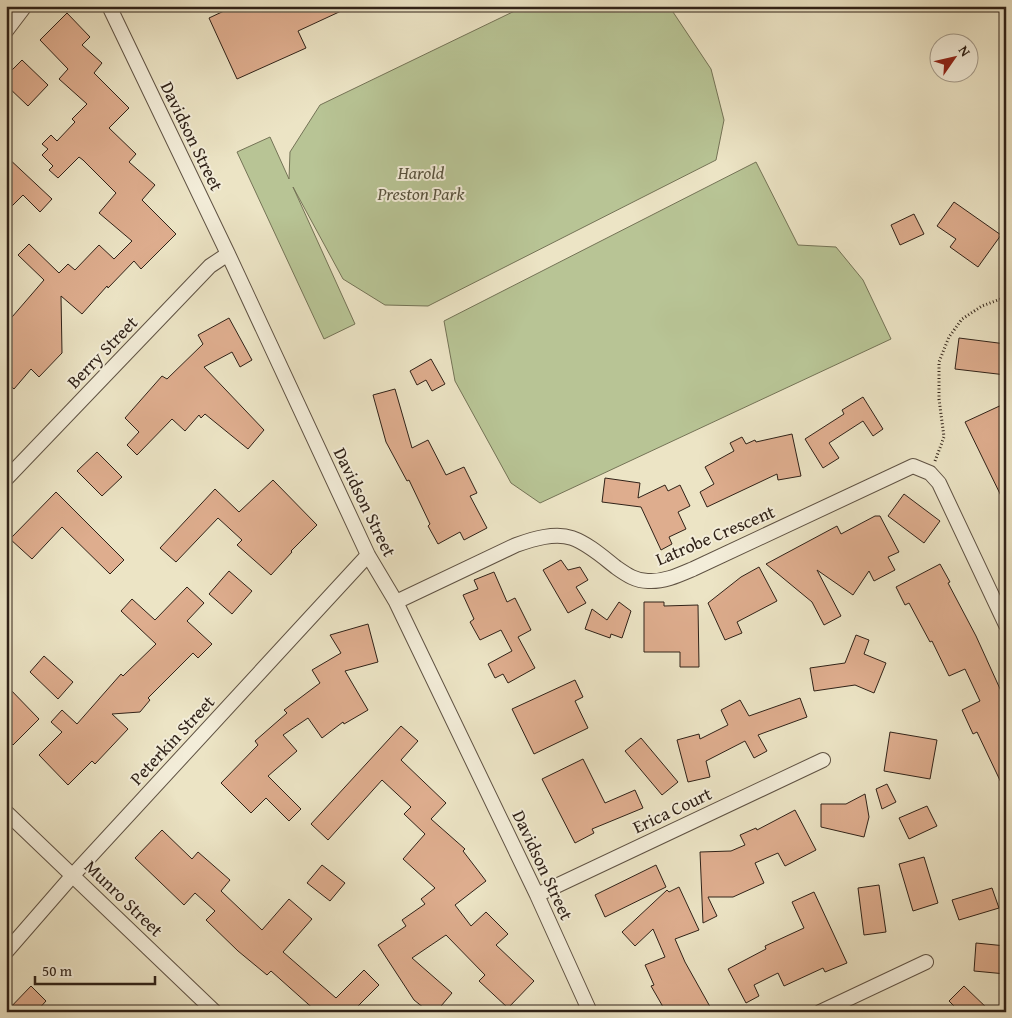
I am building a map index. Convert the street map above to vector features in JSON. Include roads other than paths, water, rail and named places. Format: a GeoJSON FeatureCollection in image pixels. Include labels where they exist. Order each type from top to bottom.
{"type":"FeatureCollection","features":[{"type":"Feature","properties":{"kind":"street"},"geometry":{"type":"LineString","coordinates":[[6,31],[25,6]]}},
{"type":"Feature","properties":{"kind":"street","name":"Davidson Street"},"geometry":{"type":"LineString","coordinates":[[109,6],[228,254],[368,555],[396,602],[537,895],[590,1012]]}},
{"type":"Feature","properties":{"kind":"street","name":"Berry Street"},"geometry":{"type":"LineString","coordinates":[[6,479],[210,266],[228,254]]}},
{"type":"Feature","properties":{"kind":"street","name":"Latrobe Crescent"},"geometry":{"type":"LineString","coordinates":[[396,602],[516,545],[535,538],[544,537],[572,538],[592,549],[630,577],[648,582],[663,580],[693,569],[913,466],[930,473],[947,497],[1006,624]]}},
{"type":"Feature","properties":{"kind":"street","name":"Peterkin Street"},"geometry":{"type":"LineString","coordinates":[[6,952],[73,875],[368,555]]}},
{"type":"Feature","properties":{"kind":"street","name":"Erica Court"},"geometry":{"type":"LineString","coordinates":[[537,895],[823,760]]}},
{"type":"Feature","properties":{"kind":"street","name":"Munro Street"},"geometry":{"type":"LineString","coordinates":[[6,812],[215,1012]]}},
{"type":"Feature","properties":{"kind":"street"},"geometry":{"type":"LineString","coordinates":[[820,1012],[926,962]]}},
{"type":"Feature","properties":{"kind":"park label","name":"Harold Preston Park"},"geometry":{"type":"Point","coordinates":[421,182]}}]}
